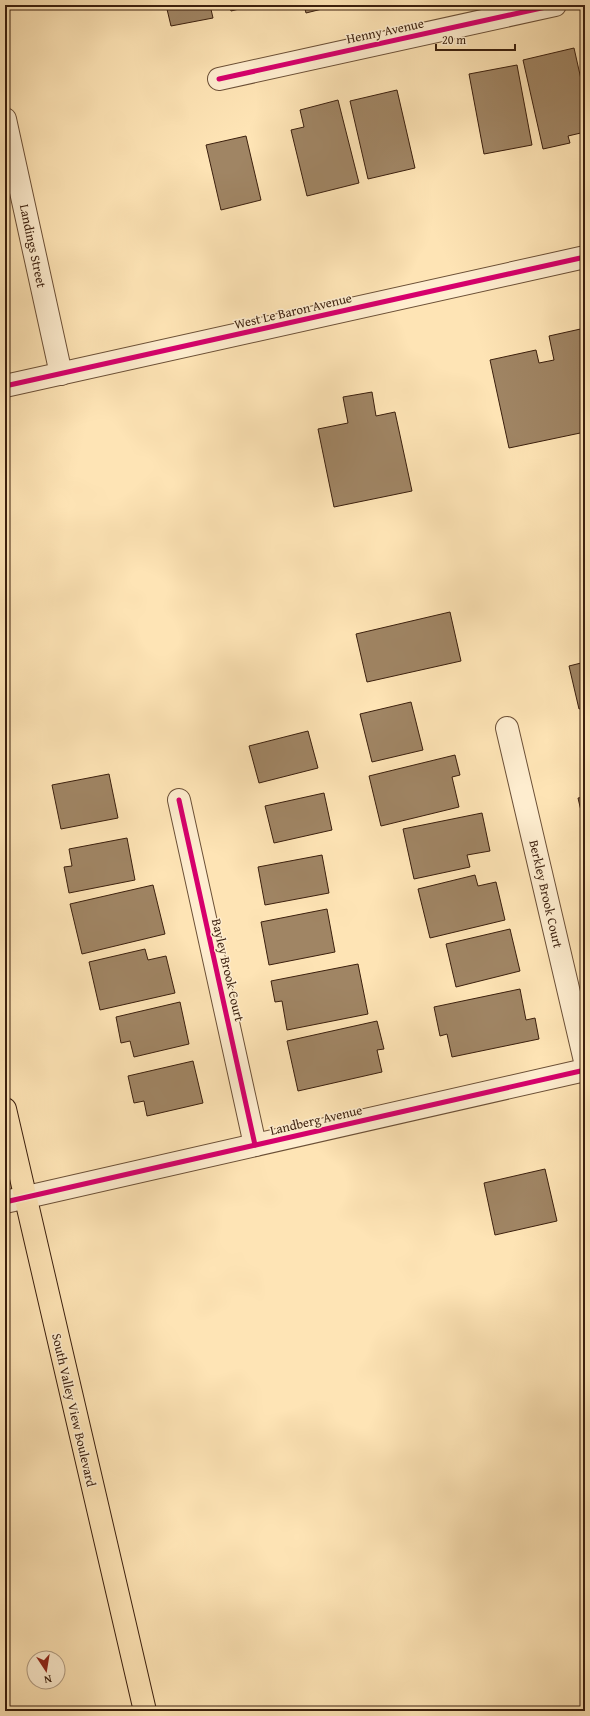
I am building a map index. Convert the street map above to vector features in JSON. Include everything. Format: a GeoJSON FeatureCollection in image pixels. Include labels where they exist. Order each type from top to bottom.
{"type":"FeatureCollection","features":[{"type":"Feature","properties":{"kind":"main road","name":"South Valley View Boulevard"},"geometry":{"type":"LineString","coordinates":[[5,1109],[15,1200],[144,1711]]}},
{"type":"Feature","properties":{"kind":"street","name":"Henny Avenue"},"geometry":{"type":"LineString","coordinates":[[219,79],[556,5]]}},
{"type":"Feature","properties":{"kind":"street","name":"Landings Street"},"geometry":{"type":"LineString","coordinates":[[5,119],[61,374]]}},
{"type":"Feature","properties":{"kind":"street","name":"West Le Baron Avenue"},"geometry":{"type":"LineString","coordinates":[[5,386],[585,257]]}},
{"type":"Feature","properties":{"kind":"street","name":"Berkley Brook Court"},"geometry":{"type":"LineString","coordinates":[[508,728],[585,1061]]}},
{"type":"Feature","properties":{"kind":"street","name":"Bayley Brook Court"},"geometry":{"type":"LineString","coordinates":[[179,800],[255,1144]]}},
{"type":"Feature","properties":{"kind":"street","name":"Landberg Avenue"},"geometry":{"type":"LineString","coordinates":[[15,1200],[255,1144],[585,1070]]}},
{"type":"Feature","properties":{"kind":"building"},"geometry":{"type":"Polygon","coordinates":[[[166,5],[210,5],[213,18],[171,26],[166,5]]]}},
{"type":"Feature","properties":{"kind":"building"},"geometry":{"type":"Polygon","coordinates":[[[229,5],[255,5],[231,11],[229,5]]]}},
{"type":"Feature","properties":{"kind":"building"},"geometry":{"type":"Polygon","coordinates":[[[304,5],[338,5],[306,13],[304,5]]]}},
{"type":"Feature","properties":{"kind":"building"},"geometry":{"type":"Polygon","coordinates":[[[574,48],[585,97],[585,132],[568,136],[570,143],[543,149],[523,60],[574,48]]]}},
{"type":"Feature","properties":{"kind":"building"},"geometry":{"type":"Polygon","coordinates":[[[517,65],[532,145],[484,154],[469,74],[517,65]]]}},
{"type":"Feature","properties":{"kind":"building"},"geometry":{"type":"Polygon","coordinates":[[[397,90],[415,168],[368,179],[350,101],[397,90]]]}},
{"type":"Feature","properties":{"kind":"building"},"geometry":{"type":"Polygon","coordinates":[[[338,100],[359,183],[307,196],[291,130],[304,127],[300,110],[338,100]]]}},
{"type":"Feature","properties":{"kind":"building"},"geometry":{"type":"Polygon","coordinates":[[[246,136],[261,200],[221,210],[206,145],[246,136]]]}},
{"type":"Feature","properties":{"kind":"building"},"geometry":{"type":"Polygon","coordinates":[[[585,328],[585,432],[509,448],[490,360],[536,350],[539,363],[554,360],[549,336],[585,328]]]}},
{"type":"Feature","properties":{"kind":"building"},"geometry":{"type":"Polygon","coordinates":[[[372,392],[376,416],[395,412],[412,491],[334,507],[318,429],[348,423],[343,397],[372,392]]]}},
{"type":"Feature","properties":{"kind":"building"},"geometry":{"type":"Polygon","coordinates":[[[450,612],[461,661],[367,682],[356,634],[450,612]]]}},
{"type":"Feature","properties":{"kind":"building"},"geometry":{"type":"Polygon","coordinates":[[[585,662],[585,707],[579,709],[569,666],[585,662]]]}},
{"type":"Feature","properties":{"kind":"building"},"geometry":{"type":"Polygon","coordinates":[[[411,702],[423,750],[372,762],[360,714],[411,702]]]}},
{"type":"Feature","properties":{"kind":"building"},"geometry":{"type":"Polygon","coordinates":[[[308,731],[318,768],[259,783],[249,746],[308,731]]]}},
{"type":"Feature","properties":{"kind":"building"},"geometry":{"type":"Polygon","coordinates":[[[455,755],[460,775],[452,777],[459,807],[381,826],[369,776],[455,755]]]}},
{"type":"Feature","properties":{"kind":"building"},"geometry":{"type":"Polygon","coordinates":[[[109,774],[118,818],[61,829],[52,785],[109,774]]]}},
{"type":"Feature","properties":{"kind":"building"},"geometry":{"type":"Polygon","coordinates":[[[324,793],[332,830],[274,843],[265,806],[324,793]]]}},
{"type":"Feature","properties":{"kind":"building"},"geometry":{"type":"Polygon","coordinates":[[[585,797],[585,828],[578,798],[585,797]]]}},
{"type":"Feature","properties":{"kind":"building"},"geometry":{"type":"Polygon","coordinates":[[[482,813],[490,851],[467,855],[470,867],[414,879],[403,829],[482,813]]]}},
{"type":"Feature","properties":{"kind":"building"},"geometry":{"type":"Polygon","coordinates":[[[127,838],[135,880],[69,893],[64,867],[72,866],[69,849],[127,838]]]}},
{"type":"Feature","properties":{"kind":"building"},"geometry":{"type":"Polygon","coordinates":[[[322,855],[329,893],[265,905],[258,867],[322,855]]]}},
{"type":"Feature","properties":{"kind":"building"},"geometry":{"type":"Polygon","coordinates":[[[475,875],[478,886],[496,882],[505,920],[430,938],[418,889],[475,875]]]}},
{"type":"Feature","properties":{"kind":"building"},"geometry":{"type":"Polygon","coordinates":[[[153,885],[165,934],[82,954],[70,904],[153,885]]]}},
{"type":"Feature","properties":{"kind":"building"},"geometry":{"type":"Polygon","coordinates":[[[327,909],[335,952],[269,965],[261,922],[327,909]]]}},
{"type":"Feature","properties":{"kind":"building"},"geometry":{"type":"Polygon","coordinates":[[[510,929],[520,971],[456,987],[446,944],[510,929]]]}},
{"type":"Feature","properties":{"kind":"building"},"geometry":{"type":"Polygon","coordinates":[[[145,949],[148,960],[166,956],[175,993],[100,1010],[89,962],[145,949]]]}},
{"type":"Feature","properties":{"kind":"building"},"geometry":{"type":"Polygon","coordinates":[[[358,964],[368,1014],[287,1030],[282,1001],[275,1002],[271,981],[358,964]]]}},
{"type":"Feature","properties":{"kind":"building"},"geometry":{"type":"Polygon","coordinates":[[[520,989],[526,1020],[535,1018],[539,1039],[452,1057],[447,1034],[440,1036],[434,1007],[520,989]]]}},
{"type":"Feature","properties":{"kind":"building"},"geometry":{"type":"Polygon","coordinates":[[[180,1002],[189,1044],[134,1057],[130,1041],[121,1043],[116,1017],[180,1002]]]}},
{"type":"Feature","properties":{"kind":"building"},"geometry":{"type":"Polygon","coordinates":[[[377,1021],[384,1049],[377,1050],[382,1072],[298,1091],[287,1041],[377,1021]]]}},
{"type":"Feature","properties":{"kind":"building"},"geometry":{"type":"Polygon","coordinates":[[[193,1061],[203,1103],[147,1116],[144,1101],[134,1103],[128,1076],[193,1061]]]}},
{"type":"Feature","properties":{"kind":"building"},"geometry":{"type":"Polygon","coordinates":[[[545,1169],[557,1221],[495,1235],[484,1183],[545,1169]]]}},
{"type":"Feature","properties":{"kind":"cycle path"},"geometry":{"type":"LineString","coordinates":[[219,79],[555,5]]}},
{"type":"Feature","properties":{"kind":"cycle path"},"geometry":{"type":"LineString","coordinates":[[5,386],[585,257]]}},
{"type":"Feature","properties":{"kind":"cycle path"},"geometry":{"type":"LineString","coordinates":[[179,800],[255,1145]]}},
{"type":"Feature","properties":{"kind":"cycle path"},"geometry":{"type":"LineString","coordinates":[[5,1202],[585,1070]]}}]}
